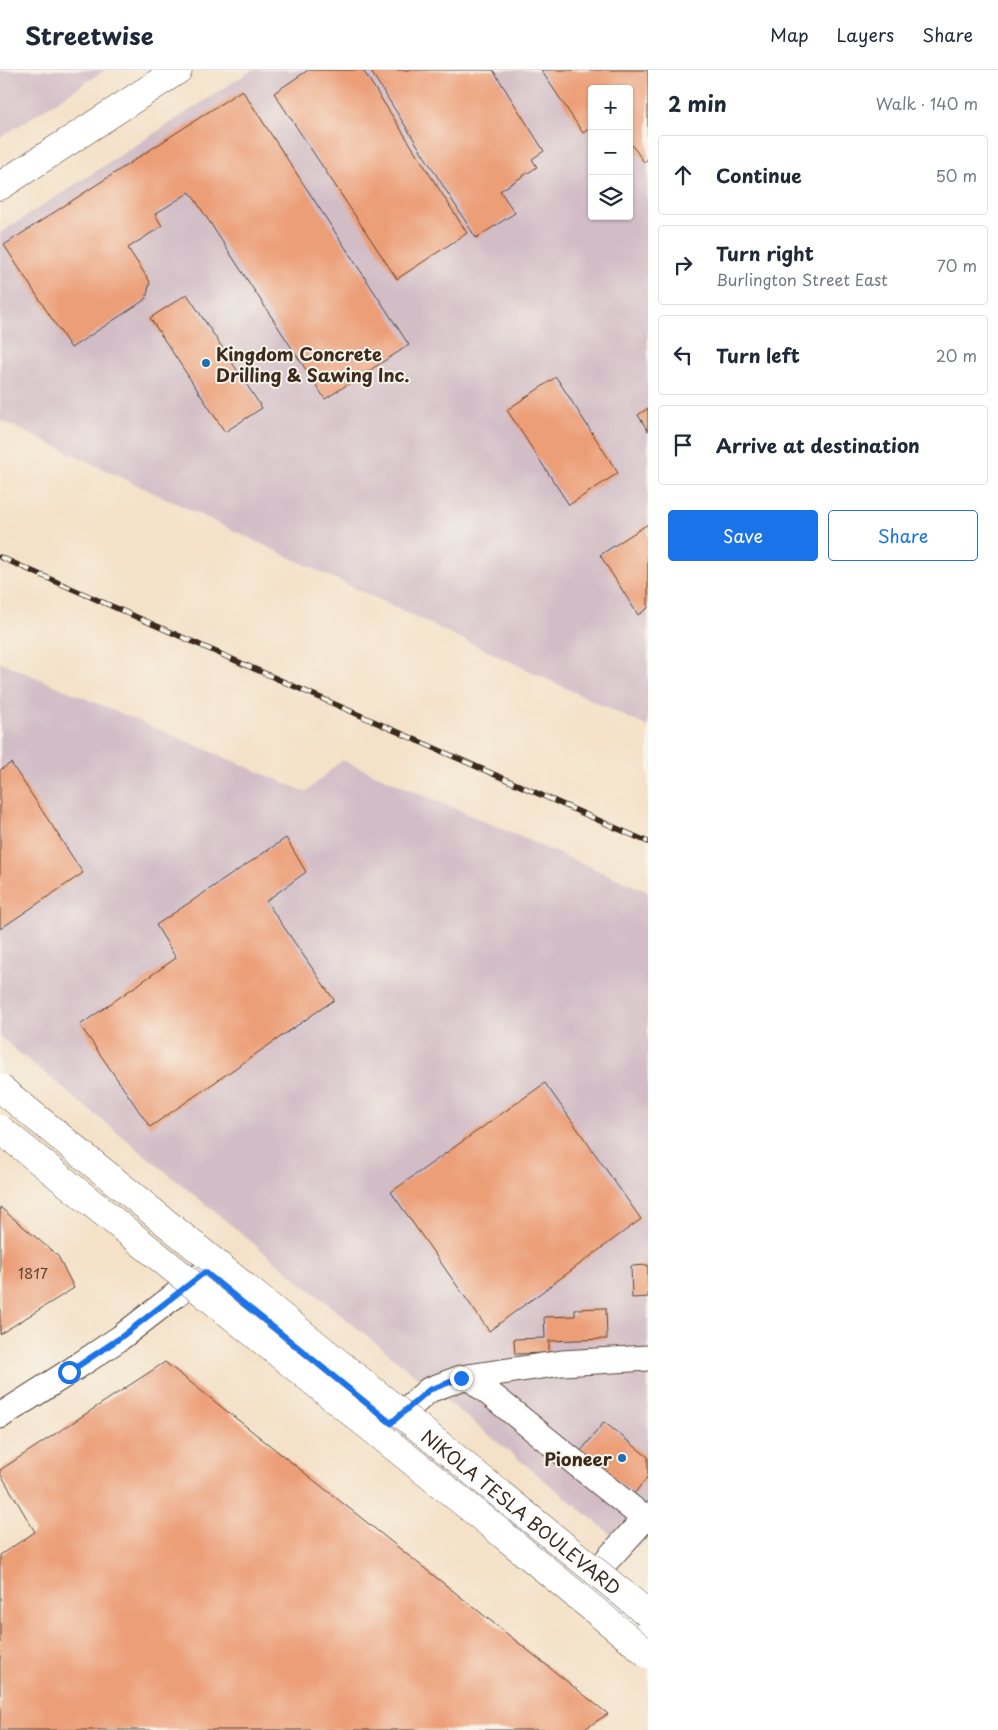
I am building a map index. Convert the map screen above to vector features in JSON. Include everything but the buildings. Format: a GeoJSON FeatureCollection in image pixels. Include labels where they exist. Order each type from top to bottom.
{"type":"FeatureCollection","features":[{"type":"Feature","properties":{"kind":"main road"},"geometry":{"type":"LineString","coordinates":[[0,186],[178,70]]}},
{"type":"Feature","properties":{"kind":"main road","name":"NIKOLA TESLA BOULEVARD"},"geometry":{"type":"LineString","coordinates":[[0,1088],[648,1614]]}},
{"type":"Feature","properties":{"kind":"main road"},"geometry":{"type":"LineString","coordinates":[[0,1103],[648,1633]]}},
{"type":"Feature","properties":{"kind":"main road","name":"NIKOLA TESLA BOULEVARD"},"geometry":{"type":"LineString","coordinates":[[0,1129],[648,1654]]}},
{"type":"Feature","properties":{"kind":"lane"},"geometry":{"type":"LineString","coordinates":[[0,1416],[120,1338],[205,1272]]}},
{"type":"Feature","properties":{"kind":"lane"},"geometry":{"type":"LineString","coordinates":[[391,1423],[429,1390],[461,1378],[562,1363],[648,1358]]}},
{"type":"Feature","properties":{"kind":"lane"},"geometry":{"type":"LineString","coordinates":[[469,1377],[646,1517],[586,1582]]}},
{"type":"Feature","properties":{"kind":"shaded area"},"geometry":{"type":"Polygon","coordinates":[[[0,70],[105,70],[0,138],[0,70]]]}},
{"type":"Feature","properties":{"kind":"shaded area"},"geometry":{"type":"Polygon","coordinates":[[[252,70],[648,70],[648,727],[0,420],[0,233],[252,70]]]}},
{"type":"Feature","properties":{"kind":"shaded area"},"geometry":{"type":"Polygon","coordinates":[[[0,662],[306,792],[342,760],[648,892],[648,1540],[630,1550],[0,1037],[0,662]]]}},
{"type":"Feature","properties":{"kind":"railway"},"geometry":{"type":"LineString","coordinates":[[0,557],[648,842]]}},
{"type":"Feature","properties":{"kind":"place","name":"Kingdom Concrete Drilling & Sawing Inc."},"geometry":{"type":"Point","coordinates":[206,363]}},
{"type":"Feature","properties":{"kind":"place","name":"Pioneer"},"geometry":{"type":"Point","coordinates":[622,1458]}},
{"type":"Feature","properties":{"kind":"route"},"geometry":{"type":"LineString","coordinates":[[69,1372],[120,1338],[205,1272],[391,1423],[429,1390],[461,1378]]}}]}
